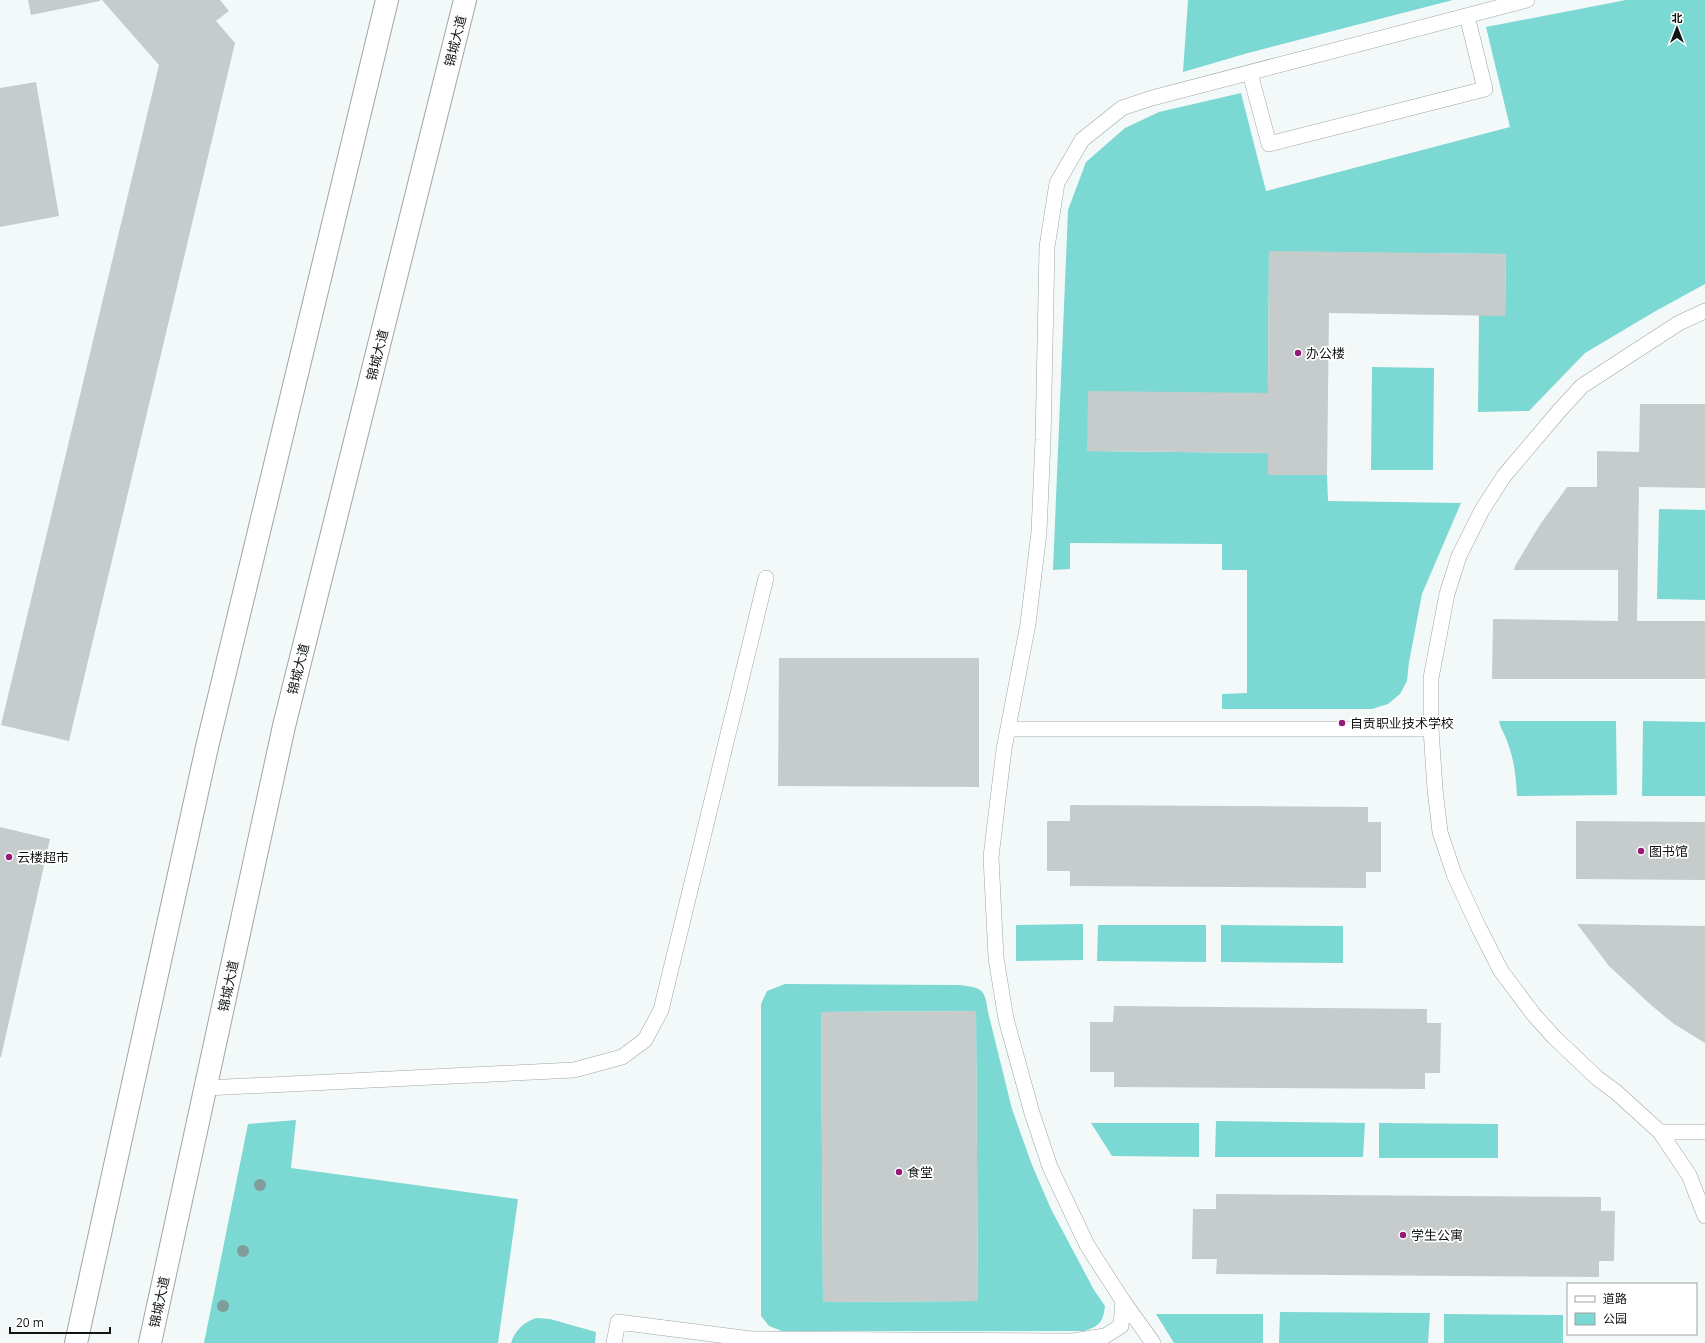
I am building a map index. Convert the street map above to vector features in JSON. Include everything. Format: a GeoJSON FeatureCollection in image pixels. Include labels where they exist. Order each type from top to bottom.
{"type":"FeatureCollection","features":[{"type":"Feature","properties":{"kind":"main road"},"geometry":{"type":"LineString","coordinates":[[76,1343],[207,747],[387,0]]}},
{"type":"Feature","properties":{"kind":"main road","name":"锦城大道"},"geometry":{"type":"LineString","coordinates":[[150,1343],[284,726],[465,0]]}},
{"type":"Feature","properties":{"kind":"lane"},"geometry":{"type":"LineString","coordinates":[[1154,1343],[1123,1301],[1087,1245],[1050,1167],[1032,1113],[1006,1019],[996,958],[991,857],[1004,749],[1028,624],[1039,532],[1043,440],[1047,247],[1057,183],[1082,140],[1122,108],[1152,98],[1527,0]]}},
{"type":"Feature","properties":{"kind":"lane"},"geometry":{"type":"LineString","coordinates":[[1250,73],[1269,144],[1485,90],[1467,16]]}},
{"type":"Feature","properties":{"kind":"lane"},"geometry":{"type":"LineString","coordinates":[[1705,311],[1673,327],[1582,386],[1532,442],[1501,482],[1482,510],[1459,556],[1447,594],[1431,678],[1431,729],[1440,832],[1454,874],[1478,926],[1501,971],[1534,1015],[1554,1037],[1597,1078],[1616,1092],[1660,1132],[1689,1175],[1705,1216]]}},
{"type":"Feature","properties":{"kind":"lane"},"geometry":{"type":"LineString","coordinates":[[206,1088],[574,1070],[622,1057],[645,1040],[661,1010],[766,578]]}},
{"type":"Feature","properties":{"kind":"lane"},"geometry":{"type":"LineString","coordinates":[[1008,729],[1431,729]]}},
{"type":"Feature","properties":{"kind":"lane"},"geometry":{"type":"LineString","coordinates":[[1660,1132],[1705,1132]]}},
{"type":"Feature","properties":{"kind":"lane"},"geometry":{"type":"LineString","coordinates":[[614,1343],[618,1322],[751,1339],[1073,1341],[1105,1336],[1121,1326],[1123,1301]]}},
{"type":"Feature","properties":{"kind":"green space"},"geometry":{"type":"Polygon","coordinates":[[[1188,0],[1453,0],[1248,53],[1183,72],[1188,0]]]}},
{"type":"Feature","properties":{"kind":"green space"},"geometry":{"type":"Polygon","coordinates":[[[1626,0],[1705,0],[1705,284],[1585,353],[1529,411],[1478,412],[1479,315],[1505,315],[1506,254],[1269,252],[1268,393],[1088,451],[1268,453],[1268,475],[1327,475],[1328,501],[1461,503],[1422,594],[1409,662],[1407,681],[1400,694],[1388,704],[1372,709],[1222,709],[1222,694],[1247,693],[1247,570],[1222,570],[1222,544],[1070,543],[1070,569],[1053,570],[1068,210],[1086,162],[1125,128],[1159,112],[1241,93],[1266,191],[1510,127],[1486,27],[1626,0]]]}},
{"type":"Feature","properties":{"kind":"green space"},"geometry":{"type":"Polygon","coordinates":[[[1372,367],[1434,368],[1433,470],[1371,470],[1372,367]]]}},
{"type":"Feature","properties":{"kind":"green space"},"geometry":{"type":"Polygon","coordinates":[[[1659,509],[1705,510],[1705,600],[1657,599],[1659,509]]]}},
{"type":"Feature","properties":{"kind":"green space"},"geometry":{"type":"Polygon","coordinates":[[[1499,721],[1616,721],[1617,795],[1517,796],[1513,761],[1499,721]]]}},
{"type":"Feature","properties":{"kind":"green space"},"geometry":{"type":"Polygon","coordinates":[[[1643,721],[1705,722],[1705,796],[1642,796],[1643,721]]]}},
{"type":"Feature","properties":{"kind":"green space"},"geometry":{"type":"Polygon","coordinates":[[[1083,924],[1083,960],[1016,961],[1016,925],[1083,924]]]}},
{"type":"Feature","properties":{"kind":"green space"},"geometry":{"type":"Polygon","coordinates":[[[1098,925],[1206,925],[1206,962],[1097,961],[1098,925]]]}},
{"type":"Feature","properties":{"kind":"green space"},"geometry":{"type":"Polygon","coordinates":[[[1221,925],[1343,926],[1343,963],[1221,962],[1221,925]]]}},
{"type":"Feature","properties":{"kind":"green space"},"geometry":{"type":"Polygon","coordinates":[[[785,984],[959,985],[973,987],[981,991],[984,994],[1012,1109],[1032,1165],[1051,1209],[1094,1290],[1105,1306],[1100,1323],[1084,1331],[782,1331],[769,1326],[761,1316],[761,1004],[767,991],[785,984]],[[976,1011],[821,1012],[823,1302],[978,1301],[976,1011]]]}},
{"type":"Feature","properties":{"kind":"green space"},"geometry":{"type":"Polygon","coordinates":[[[296,1120],[291,1168],[518,1199],[498,1343],[204,1343],[248,1124],[296,1120]]]}},
{"type":"Feature","properties":{"kind":"green space"},"geometry":{"type":"Polygon","coordinates":[[[1216,1121],[1365,1123],[1363,1157],[1215,1157],[1216,1121]]]}},
{"type":"Feature","properties":{"kind":"green space"},"geometry":{"type":"Polygon","coordinates":[[[1091,1123],[1199,1123],[1199,1157],[1112,1156],[1091,1123]]]}},
{"type":"Feature","properties":{"kind":"green space"},"geometry":{"type":"Polygon","coordinates":[[[1379,1123],[1498,1124],[1498,1158],[1379,1158],[1379,1123]]]}},
{"type":"Feature","properties":{"kind":"green space"},"geometry":{"type":"Polygon","coordinates":[[[1280,1312],[1430,1313],[1428,1343],[1279,1343],[1280,1312]]]}},
{"type":"Feature","properties":{"kind":"green space"},"geometry":{"type":"Polygon","coordinates":[[[1156,1314],[1263,1314],[1263,1343],[1174,1343],[1156,1314]]]}},
{"type":"Feature","properties":{"kind":"green space"},"geometry":{"type":"Polygon","coordinates":[[[1444,1314],[1563,1315],[1563,1343],[1444,1343],[1444,1314]]]}},
{"type":"Feature","properties":{"kind":"green space"},"geometry":{"type":"Polygon","coordinates":[[[536,1318],[550,1319],[596,1332],[595,1343],[511,1343],[520,1327],[536,1318]]]}},
{"type":"Feature","properties":{"kind":"building"},"geometry":{"type":"Polygon","coordinates":[[[28,0],[100,0],[100,1],[31,15],[28,0]]]}},
{"type":"Feature","properties":{"kind":"building"},"geometry":{"type":"Polygon","coordinates":[[[102,0],[220,0],[229,11],[216,21],[235,43],[69,741],[1,725],[159,65],[102,0]]]}},
{"type":"Feature","properties":{"kind":"building"},"geometry":{"type":"Polygon","coordinates":[[[36,82],[59,216],[0,227],[0,88],[36,82]]]}},
{"type":"Feature","properties":{"kind":"building","name":"办公楼"},"geometry":{"type":"Polygon","coordinates":[[[1269,251],[1506,254],[1505,316],[1329,313],[1327,475],[1268,475],[1268,453],[1087,451],[1088,391],[1268,393],[1269,251]]]}},
{"type":"Feature","properties":{"kind":"building"},"geometry":{"type":"Polygon","coordinates":[[[1640,404],[1705,404],[1705,488],[1639,487],[1637,621],[1705,621],[1705,679],[1492,679],[1493,619],[1618,621],[1618,570],[1514,570],[1541,523],[1567,487],[1597,487],[1597,451],[1639,452],[1640,404]]]}},
{"type":"Feature","properties":{"kind":"building"},"geometry":{"type":"Polygon","coordinates":[[[779,658],[979,658],[979,787],[778,786],[779,658]]]}},
{"type":"Feature","properties":{"kind":"building"},"geometry":{"type":"Polygon","coordinates":[[[1070,805],[1368,807],[1368,822],[1381,822],[1381,872],[1366,872],[1366,888],[1070,886],[1070,871],[1047,871],[1047,821],[1070,821],[1070,805]]]}},
{"type":"Feature","properties":{"kind":"building","name":"图书馆"},"geometry":{"type":"Polygon","coordinates":[[[1576,821],[1705,822],[1705,880],[1576,879],[1576,821]]]}},
{"type":"Feature","properties":{"kind":"building"},"geometry":{"type":"Polygon","coordinates":[[[0,827],[50,839],[1,1057],[0,1057],[0,827]]]}},
{"type":"Feature","properties":{"kind":"building"},"geometry":{"type":"Polygon","coordinates":[[[1577,924],[1705,926],[1705,1043],[1674,1024],[1609,966],[1577,924]]]}},
{"type":"Feature","properties":{"kind":"building"},"geometry":{"type":"Polygon","coordinates":[[[1114,1006],[1427,1009],[1427,1023],[1441,1023],[1440,1073],[1425,1073],[1425,1089],[1114,1087],[1114,1072],[1090,1072],[1090,1022],[1113,1022],[1114,1006]]]}},
{"type":"Feature","properties":{"kind":"building","name":"食堂"},"geometry":{"type":"Polygon","coordinates":[[[976,1011],[978,1301],[823,1302],[821,1012],[976,1011]]]}},
{"type":"Feature","properties":{"kind":"building","name":"学生公寓"},"geometry":{"type":"Polygon","coordinates":[[[1216,1194],[1601,1197],[1601,1211],[1615,1211],[1614,1261],[1599,1261],[1599,1277],[1216,1274],[1217,1259],[1192,1259],[1193,1209],[1216,1209],[1216,1194]]]}},
{"type":"Feature","properties":{"kind":"place","name":"办公楼"},"geometry":{"type":"Point","coordinates":[1298,353]}},
{"type":"Feature","properties":{"kind":"place","name":"自贡职业技术学校"},"geometry":{"type":"Point","coordinates":[1342,723]}},
{"type":"Feature","properties":{"kind":"place","name":"图书馆"},"geometry":{"type":"Point","coordinates":[1641,851]}},
{"type":"Feature","properties":{"kind":"place","name":"云楼超市"},"geometry":{"type":"Point","coordinates":[9,857]}},
{"type":"Feature","properties":{"kind":"place","name":"食堂"},"geometry":{"type":"Point","coordinates":[899,1172]}},
{"type":"Feature","properties":{"kind":"place","name":"学生公寓"},"geometry":{"type":"Point","coordinates":[1403,1235]}}]}
